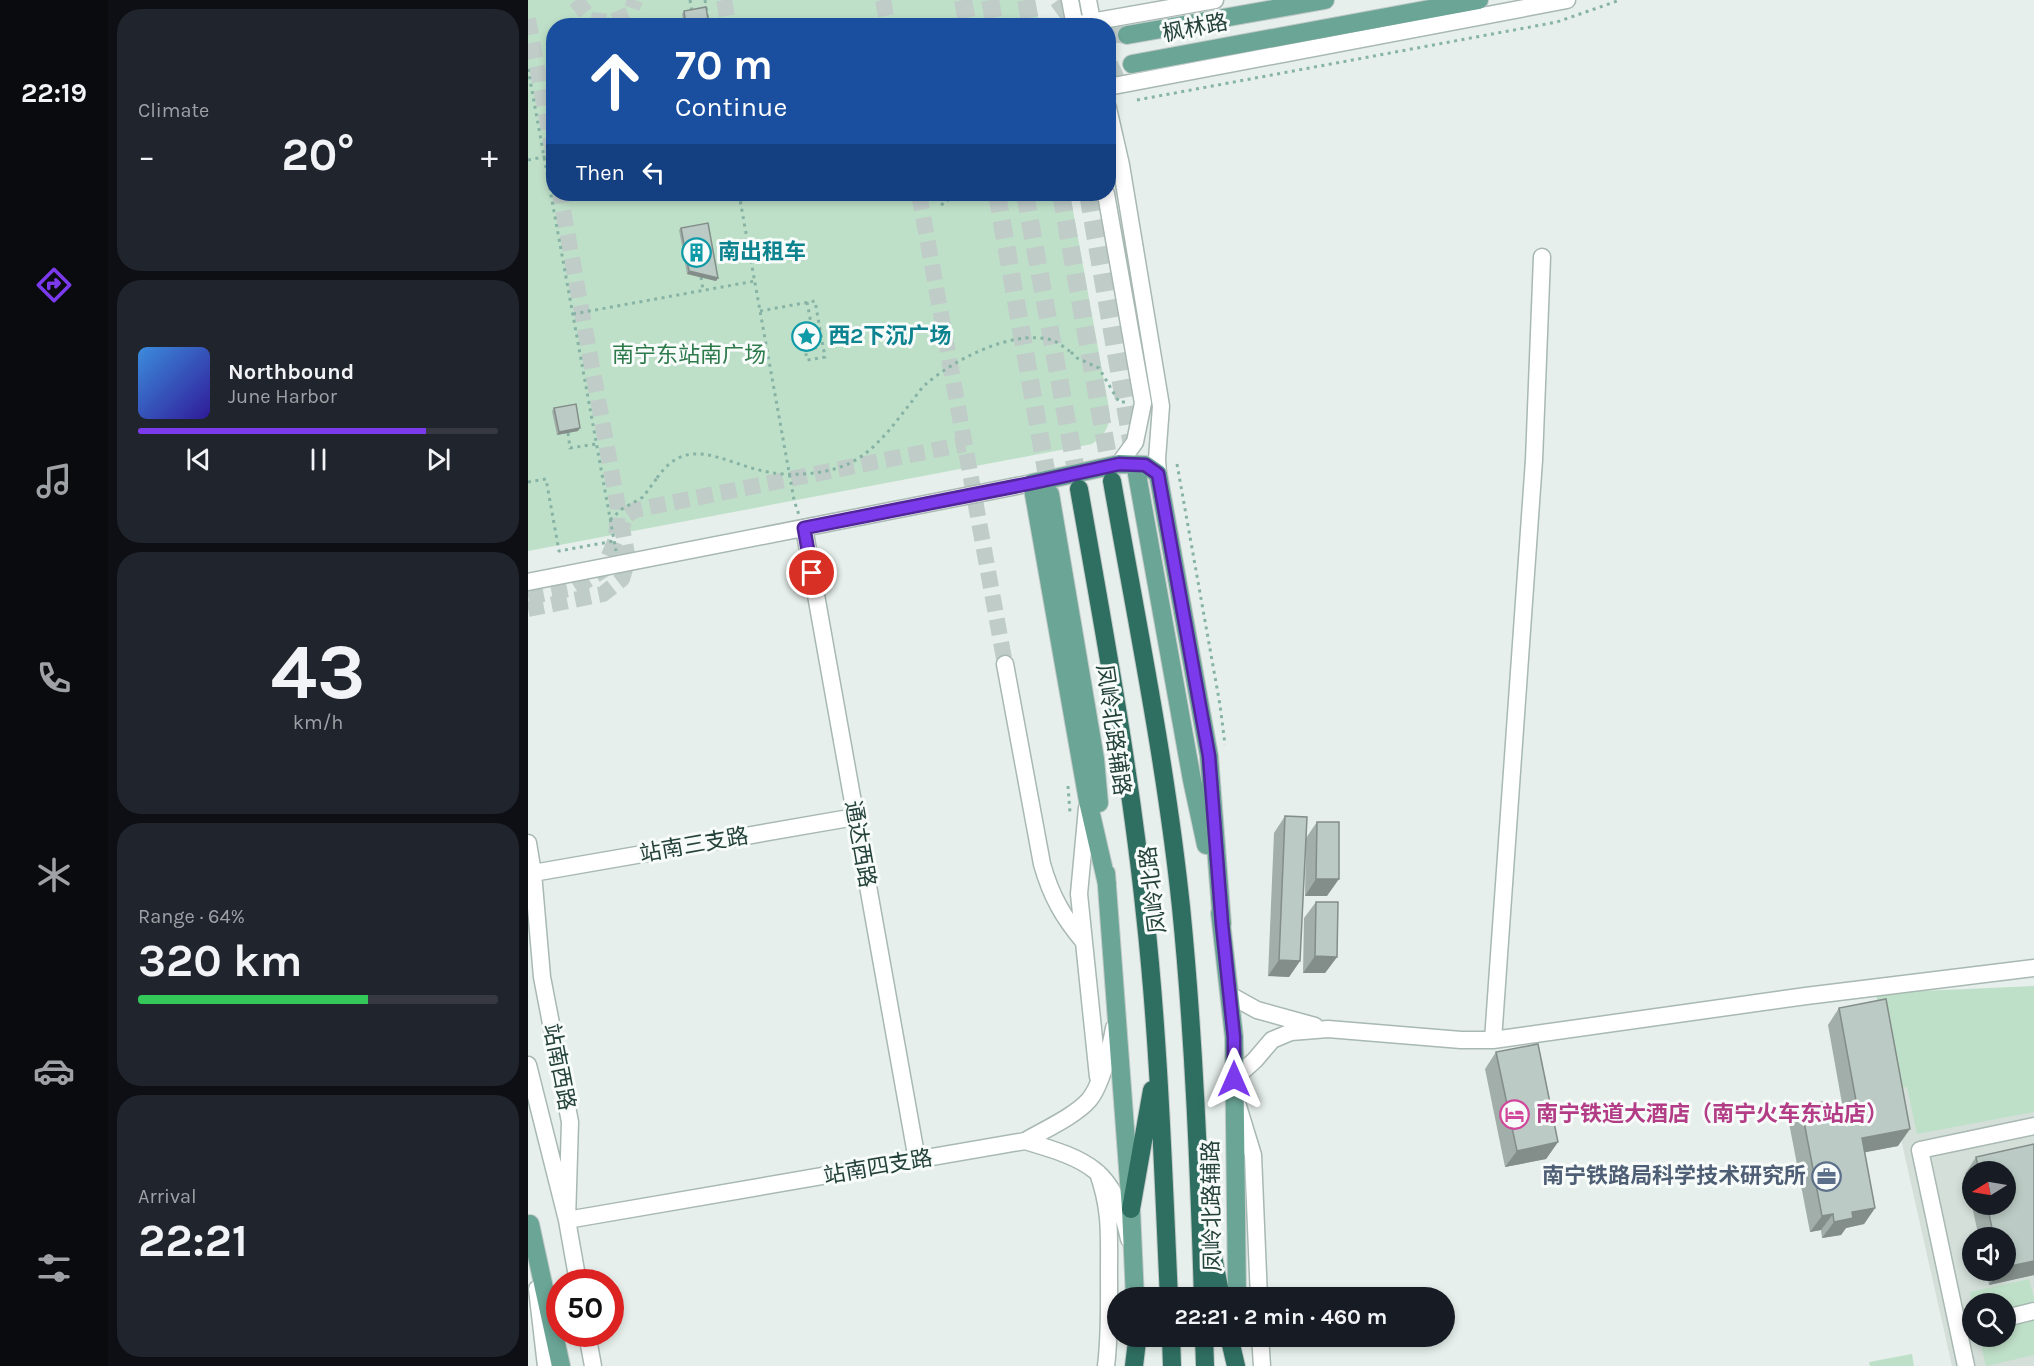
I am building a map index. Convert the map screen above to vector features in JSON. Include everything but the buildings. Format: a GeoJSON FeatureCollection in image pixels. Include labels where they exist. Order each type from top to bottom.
{"type":"FeatureCollection","features":[{"type":"Feature","properties":{"kind":"highway","name":"凤岭北路"},"geometry":{"type":"LineString","coordinates":[[1115,473],[1158,737],[1180,906],[1200,1193],[1203,1287]]}},
{"type":"Feature","properties":{"kind":"highway","name":"凤岭北路"},"geometry":{"type":"LineString","coordinates":[[1079,489],[1124,745],[1145,912],[1158,1059],[1168,1287]]}},
{"type":"Feature","properties":{"kind":"highway"},"geometry":{"type":"LineString","coordinates":[[1131,1209],[1158,1059]]}},
{"type":"Feature","properties":{"kind":"highway"},"geometry":{"type":"LineString","coordinates":[[1200,1193],[1219,1287]]}},
{"type":"Feature","properties":{"kind":"highway"},"geometry":{"type":"LineString","coordinates":[[1136,1366],[1137,1347]]}},
{"type":"Feature","properties":{"kind":"highway"},"geometry":{"type":"LineString","coordinates":[[1171,1347],[1172,1366]]}},
{"type":"Feature","properties":{"kind":"highway"},"geometry":{"type":"LineString","coordinates":[[1204,1347],[1205,1366]]}},
{"type":"Feature","properties":{"kind":"highway"},"geometry":{"type":"LineString","coordinates":[[1231,1347],[1235,1366]]}},
{"type":"Feature","properties":{"kind":"main road","name":"枫林路"},"geometry":{"type":"LineString","coordinates":[[1127,35],[1325,0]]}},
{"type":"Feature","properties":{"kind":"main road","name":"枫林路"},"geometry":{"type":"LineString","coordinates":[[1132,64],[1479,0]]}},
{"type":"Feature","properties":{"kind":"main road"},"geometry":{"type":"LineString","coordinates":[[1107,884],[1088,801],[1032,483],[1115,473],[1145,465],[1158,474],[1209,756],[1222,924]]}},
{"type":"Feature","properties":{"kind":"main road","name":"凤岭北路辅路"},"geometry":{"type":"LineString","coordinates":[[1137,474],[1192,780],[1222,924],[1234,1037],[1237,1287]]}},
{"type":"Feature","properties":{"kind":"main road","name":"凤岭北路辅路"},"geometry":{"type":"LineString","coordinates":[[1050,494],[1095,759],[1117,1016],[1134,1287]]}},
{"type":"Feature","properties":{"kind":"main road"},"geometry":{"type":"LineString","coordinates":[[529,1219],[561,1366]]}},
{"type":"Feature","properties":{"kind":"main road"},"geometry":{"type":"LineString","coordinates":[[1235,1366],[1237,1347]]}},
{"type":"Feature","properties":{"kind":"street"},"geometry":{"type":"LineString","coordinates":[[1070,0],[1073,18]]}},
{"type":"Feature","properties":{"kind":"street"},"geometry":{"type":"LineString","coordinates":[[1088,0],[1092,18]]}},
{"type":"Feature","properties":{"kind":"street"},"geometry":{"type":"LineString","coordinates":[[1114,18],[1215,0]]}},
{"type":"Feature","properties":{"kind":"street"},"geometry":{"type":"LineString","coordinates":[[1116,86],[1567,0]]}},
{"type":"Feature","properties":{"kind":"street"},"geometry":{"type":"LineString","coordinates":[[1116,146],[1161,406],[1158,474]]}},
{"type":"Feature","properties":{"kind":"street"},"geometry":{"type":"LineString","coordinates":[[1107,201],[1143,403],[1135,442],[1115,473]]}},
{"type":"Feature","properties":{"kind":"street"},"geometry":{"type":"LineString","coordinates":[[1493,1040],[1534,460],[1542,257]]}},
{"type":"Feature","properties":{"kind":"street"},"geometry":{"type":"LineString","coordinates":[[528,582],[1032,483]]}},
{"type":"Feature","properties":{"kind":"street","name":"通达西路"},"geometry":{"type":"LineString","coordinates":[[804,528],[917,1160]]}},
{"type":"Feature","properties":{"kind":"street"},"geometry":{"type":"LineString","coordinates":[[1005,664],[1042,864],[1050,891],[1067,922],[1084,942]]}},
{"type":"Feature","properties":{"kind":"street"},"geometry":{"type":"LineString","coordinates":[[1088,801],[1079,894],[1098,1081]]}},
{"type":"Feature","properties":{"kind":"street","name":"站南三支路"},"geometry":{"type":"LineString","coordinates":[[533,873],[855,817]]}},
{"type":"Feature","properties":{"kind":"street","name":"站南西路"},"geometry":{"type":"LineString","coordinates":[[528,843],[533,873],[542,977],[570,1122],[567,1220]]}},
{"type":"Feature","properties":{"kind":"street"},"geometry":{"type":"LineString","coordinates":[[528,909],[542,977]]}},
{"type":"Feature","properties":{"kind":"street"},"geometry":{"type":"LineString","coordinates":[[1259,1287],[1253,1155],[1234,1085],[1272,1040],[1291,1032],[1328,1029],[1461,1040],[1493,1040],[1794,998],[2034,968]]}},
{"type":"Feature","properties":{"kind":"street"},"geometry":{"type":"LineString","coordinates":[[1230,994],[1257,1010],[1328,1029]]}},
{"type":"Feature","properties":{"kind":"street","name":"站南四支路"},"geometry":{"type":"LineString","coordinates":[[567,1220],[1025,1141],[1075,1112],[1090,1099],[1108,1057],[1117,1016]]}},
{"type":"Feature","properties":{"kind":"street","name":"站南西路"},"geometry":{"type":"LineString","coordinates":[[528,1065],[567,1220],[576,1269]]}},
{"type":"Feature","properties":{"kind":"street"},"geometry":{"type":"LineString","coordinates":[[1962,1315],[1920,1150],[2034,1126]]}},
{"type":"Feature","properties":{"kind":"street"},"geometry":{"type":"LineString","coordinates":[[1025,1141],[1063,1152],[1083,1161],[1098,1173],[1113,1190],[1133,1258]]}},
{"type":"Feature","properties":{"kind":"street"},"geometry":{"type":"LineString","coordinates":[[1098,1173],[1107,1197],[1109,1230],[1110,1335],[1106,1366]]}},
{"type":"Feature","properties":{"kind":"street"},"geometry":{"type":"LineString","coordinates":[[529,1219],[546,1366]]}},
{"type":"Feature","properties":{"kind":"street"},"geometry":{"type":"LineString","coordinates":[[2016,1316],[2034,1311]]}},
{"type":"Feature","properties":{"kind":"street"},"geometry":{"type":"LineString","coordinates":[[589,1347],[593,1366]]}},
{"type":"Feature","properties":{"kind":"street"},"geometry":{"type":"LineString","coordinates":[[1261,1347],[1262,1366]]}},
{"type":"Feature","properties":{"kind":"street"},"geometry":{"type":"LineString","coordinates":[[1966,1347],[1966,1366]]}},
{"type":"Feature","properties":{"kind":"path"},"geometry":{"type":"LineString","coordinates":[[690,0],[692,12]]}},
{"type":"Feature","properties":{"kind":"path"},"geometry":{"type":"LineString","coordinates":[[705,0],[708,18]]}},
{"type":"Feature","properties":{"kind":"path"},"geometry":{"type":"LineString","coordinates":[[1137,100],[1557,22],[1620,0]]}},
{"type":"Feature","properties":{"kind":"path"},"geometry":{"type":"LineString","coordinates":[[528,69],[546,168]]}},
{"type":"Feature","properties":{"kind":"path"},"geometry":{"type":"LineString","coordinates":[[528,160],[544,157]]}},
{"type":"Feature","properties":{"kind":"path"},"geometry":{"type":"LineString","coordinates":[[552,201],[618,564]]}},
{"type":"Feature","properties":{"kind":"path"},"geometry":{"type":"LineString","coordinates":[[740,201],[794,500],[804,528]]}},
{"type":"Feature","properties":{"kind":"path"},"geometry":{"type":"LineString","coordinates":[[941,205],[947,201]]}},
{"type":"Feature","properties":{"kind":"path"},"geometry":{"type":"LineString","coordinates":[[701,277],[703,290]]}},
{"type":"Feature","properties":{"kind":"path"},"geometry":{"type":"LineString","coordinates":[[573,314],[755,281]]}},
{"type":"Feature","properties":{"kind":"path"},"geometry":{"type":"LineString","coordinates":[[760,311],[815,301],[825,357],[807,360],[800,320]]}},
{"type":"Feature","properties":{"kind":"path"},"geometry":{"type":"LineString","coordinates":[[807,302],[816,350]]}},
{"type":"Feature","properties":{"kind":"path"},"geometry":{"type":"LineString","coordinates":[[610,520],[622,509],[643,497],[665,466],[680,456],[695,453],[708,454],[764,472],[797,474],[821,472],[847,465],[886,435],[925,384],[978,351],[1010,340],[1036,338],[1053,341],[1077,358],[1099,368],[1119,402],[1143,403]]}},
{"type":"Feature","properties":{"kind":"path"},"geometry":{"type":"LineString","coordinates":[[568,433],[570,448],[596,444]]}},
{"type":"Feature","properties":{"kind":"path"},"geometry":{"type":"LineString","coordinates":[[528,482],[546,479],[559,551],[614,541]]}},
{"type":"Feature","properties":{"kind":"shaded area"},"geometry":{"type":"Polygon","coordinates":[[[2034,986],[2034,1366],[1952,1366],[1890,1090],[2034,986]]]}},
{"type":"Feature","properties":{"kind":"green space","name":"南宁东站南广场"},"geometry":{"type":"Polygon","coordinates":[[[528,0],[1035,0],[1038,18],[546,18],[546,201],[1071,201],[1110,414],[1103,435],[1092,444],[528,551],[528,0]]]}},
{"type":"Feature","properties":{"kind":"green space"},"geometry":{"type":"Polygon","coordinates":[[[2034,986],[2034,1112],[1917,1134],[1907,1087],[1890,1090],[1876,993],[2034,986]]]}},
{"type":"Feature","properties":{"kind":"green space"},"geometry":{"type":"Polygon","coordinates":[[[2029,1279],[2034,1299],[2034,1355],[1986,1366],[1981,1347],[2016,1347],[2016,1293],[1970,1292],[2029,1279]]]}},
{"type":"Feature","properties":{"kind":"green space"},"geometry":{"type":"Polygon","coordinates":[[[1912,1354],[1914,1366],[1870,1366],[1869,1362],[1912,1354]]]}},
{"type":"Feature","properties":{"kind":"tunnel"},"geometry":{"type":"LineString","coordinates":[[576,0],[590,18]]}},
{"type":"Feature","properties":{"kind":"tunnel"},"geometry":{"type":"LineString","coordinates":[[620,18],[630,14],[635,0]]}},
{"type":"Feature","properties":{"kind":"tunnel"},"geometry":{"type":"LineString","coordinates":[[724,0],[727,18]]}},
{"type":"Feature","properties":{"kind":"tunnel"},"geometry":{"type":"LineString","coordinates":[[883,0],[886,18]]}},
{"type":"Feature","properties":{"kind":"tunnel"},"geometry":{"type":"LineString","coordinates":[[963,0],[966,18]]}},
{"type":"Feature","properties":{"kind":"tunnel"},"geometry":{"type":"LineString","coordinates":[[990,0],[993,18]]}},
{"type":"Feature","properties":{"kind":"tunnel"},"geometry":{"type":"LineString","coordinates":[[1026,0],[1029,18]]}},
{"type":"Feature","properties":{"kind":"tunnel"},"geometry":{"type":"LineString","coordinates":[[1058,0],[1074,18]]}},
{"type":"Feature","properties":{"kind":"tunnel"},"geometry":{"type":"LineString","coordinates":[[528,19],[546,115]]}},
{"type":"Feature","properties":{"kind":"tunnel"},"geometry":{"type":"LineString","coordinates":[[1116,34],[1127,35]]}},
{"type":"Feature","properties":{"kind":"tunnel"},"geometry":{"type":"LineString","coordinates":[[1116,73],[1132,64]]}},
{"type":"Feature","properties":{"kind":"tunnel"},"geometry":{"type":"LineString","coordinates":[[528,597],[575,588],[603,570],[616,539],[618,507],[561,201]]}},
{"type":"Feature","properties":{"kind":"tunnel"},"geometry":{"type":"LineString","coordinates":[[920,201],[1005,664]]}},
{"type":"Feature","properties":{"kind":"tunnel"},"geometry":{"type":"LineString","coordinates":[[998,201],[1050,493]]}},
{"type":"Feature","properties":{"kind":"tunnel"},"geometry":{"type":"LineString","coordinates":[[1026,201],[1079,487]]}},
{"type":"Feature","properties":{"kind":"tunnel"},"geometry":{"type":"LineString","coordinates":[[1062,201],[1112,479]]}},
{"type":"Feature","properties":{"kind":"tunnel"},"geometry":{"type":"LineString","coordinates":[[1089,201],[1133,451]]}},
{"type":"Feature","properties":{"kind":"tunnel"},"geometry":{"type":"LineString","coordinates":[[528,609],[603,594],[622,579],[628,559],[622,528],[625,517],[635,510],[965,444]]}},
{"type":"Feature","properties":{"kind":"place","name":"南出租车"},"geometry":{"type":"Point","coordinates":[697,252]}},
{"type":"Feature","properties":{"kind":"place","name":"西2下沉广场"},"geometry":{"type":"Point","coordinates":[807,336]}},
{"type":"Feature","properties":{"kind":"place","name":"南宁铁道大酒店（南宁火车东站店）"},"geometry":{"type":"Point","coordinates":[1515,1114]}},
{"type":"Feature","properties":{"kind":"place","name":"南宁铁路局科学技术研究所"},"geometry":{"type":"Point","coordinates":[1827,1176]}},
{"type":"Feature","properties":{"kind":"route"},"geometry":{"type":"LineString","coordinates":[[812,573],[804,528],[1119,464],[1145,465],[1158,474],[1209,756],[1222,924],[1234,1037],[1234,1079]]}}]}
